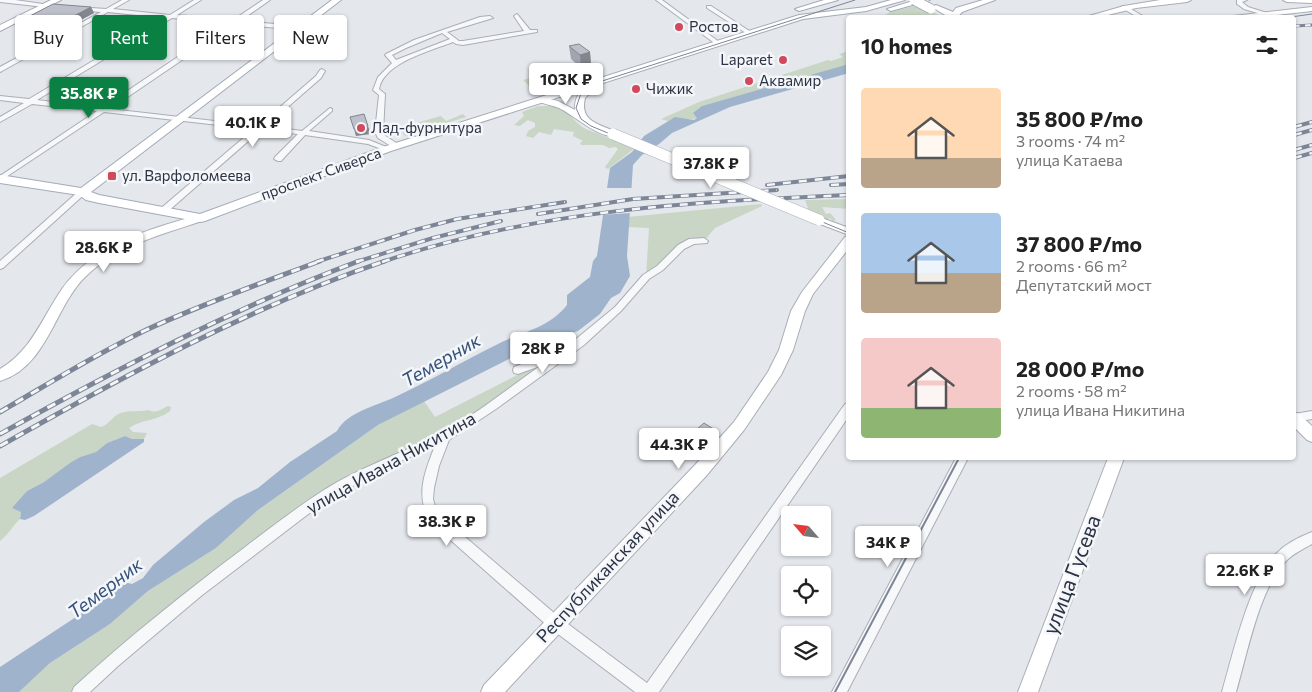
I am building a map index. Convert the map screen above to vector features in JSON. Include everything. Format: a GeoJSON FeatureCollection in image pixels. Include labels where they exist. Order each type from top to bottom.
{"type":"FeatureCollection","features":[{"type":"Feature","properties":{"kind":"main road"},"geometry":{"type":"LineString","coordinates":[[0,28],[56,0]]}},
{"type":"Feature","properties":{"kind":"main road"},"geometry":{"type":"LineString","coordinates":[[317,15],[336,0]]}},
{"type":"Feature","properties":{"kind":"main road"},"geometry":{"type":"LineString","coordinates":[[785,23],[779,17],[834,0]]}},
{"type":"Feature","properties":{"kind":"main road"},"geometry":{"type":"LineString","coordinates":[[787,13],[839,0]]}},
{"type":"Feature","properties":{"kind":"main road"},"geometry":{"type":"LineString","coordinates":[[914,0],[935,8],[956,9],[983,0]]}},
{"type":"Feature","properties":{"kind":"main road"},"geometry":{"type":"LineString","coordinates":[[920,0],[948,15]]}},
{"type":"Feature","properties":{"kind":"main road","name":"проспект Сиверса"},"geometry":{"type":"LineString","coordinates":[[201,218],[392,148],[807,16],[926,0]]}},
{"type":"Feature","properties":{"kind":"main road"},"geometry":{"type":"LineString","coordinates":[[954,15],[959,10],[991,0]]}},
{"type":"Feature","properties":{"kind":"main road"},"geometry":{"type":"LineString","coordinates":[[881,15],[900,4]]}},
{"type":"Feature","properties":{"kind":"main road","name":"проспект Сиверса"},"geometry":{"type":"LineString","coordinates":[[849,15],[900,4]]}},
{"type":"Feature","properties":{"kind":"main road","name":"проспект Сиверса"},"geometry":{"type":"LineString","coordinates":[[785,23],[846,15]]}},
{"type":"Feature","properties":{"kind":"main road"},"geometry":{"type":"LineString","coordinates":[[83,192],[274,48]]}},
{"type":"Feature","properties":{"kind":"main road"},"geometry":{"type":"LineString","coordinates":[[0,179],[83,192],[99,199],[201,218]]}},
{"type":"Feature","properties":{"kind":"street"},"geometry":{"type":"LineString","coordinates":[[0,0],[64,7]]}},
{"type":"Feature","properties":{"kind":"street"},"geometry":{"type":"LineString","coordinates":[[0,70],[126,0]]}},
{"type":"Feature","properties":{"kind":"street"},"geometry":{"type":"LineString","coordinates":[[0,120],[198,0]]}},
{"type":"Feature","properties":{"kind":"street"},"geometry":{"type":"LineString","coordinates":[[244,15],[267,0]]}},
{"type":"Feature","properties":{"kind":"street"},"geometry":{"type":"LineString","coordinates":[[659,0],[719,44]]}},
{"type":"Feature","properties":{"kind":"street"},"geometry":{"type":"LineString","coordinates":[[1096,15],[1124,7],[1187,0]]}},
{"type":"Feature","properties":{"kind":"street"},"geometry":{"type":"LineString","coordinates":[[1244,0],[1238,3],[1246,8],[1264,13]]}},
{"type":"Feature","properties":{"kind":"street"},"geometry":{"type":"LineString","coordinates":[[1279,0],[1294,6],[1295,10]]}},
{"type":"Feature","properties":{"kind":"street"},"geometry":{"type":"LineString","coordinates":[[1286,0],[1312,1]]}},
{"type":"Feature","properties":{"kind":"street"},"geometry":{"type":"LineString","coordinates":[[1296,0],[1292,3],[1312,9]]}},
{"type":"Feature","properties":{"kind":"street"},"geometry":{"type":"LineString","coordinates":[[72,7],[177,17]]}},
{"type":"Feature","properties":{"kind":"street"},"geometry":{"type":"LineString","coordinates":[[709,7],[751,34]]}},
{"type":"Feature","properties":{"kind":"street"},"geometry":{"type":"LineString","coordinates":[[1124,7],[1139,15]]}},
{"type":"Feature","properties":{"kind":"street"},"geometry":{"type":"LineString","coordinates":[[1115,9],[1126,15]]}},
{"type":"Feature","properties":{"kind":"street"},"geometry":{"type":"LineString","coordinates":[[1246,15],[1312,9]]}},
{"type":"Feature","properties":{"kind":"street"},"geometry":{"type":"LineString","coordinates":[[517,16],[528,32]]}},
{"type":"Feature","properties":{"kind":"street"},"geometry":{"type":"LineString","coordinates":[[394,63],[388,55],[394,50],[472,22],[490,18]]}},
{"type":"Feature","properties":{"kind":"street"},"geometry":{"type":"LineString","coordinates":[[444,32],[454,40],[462,43],[535,31]]}},
{"type":"Feature","properties":{"kind":"street"},"geometry":{"type":"LineString","coordinates":[[392,148],[379,134],[382,94],[376,89],[380,78],[394,63],[454,40]]}},
{"type":"Feature","properties":{"kind":"street"},"geometry":{"type":"LineString","coordinates":[[0,179],[178,60]]}},
{"type":"Feature","properties":{"kind":"street"},"geometry":{"type":"LineString","coordinates":[[163,211],[319,77],[322,71]]}},
{"type":"Feature","properties":{"kind":"street"},"geometry":{"type":"LineString","coordinates":[[582,119],[578,108],[580,97],[587,88],[596,83]]}},
{"type":"Feature","properties":{"kind":"street"},"geometry":{"type":"LineString","coordinates":[[566,92],[580,97]]}},
{"type":"Feature","properties":{"kind":"street"},"geometry":{"type":"LineString","coordinates":[[0,98],[304,133],[369,142],[392,148]]}},
{"type":"Feature","properties":{"kind":"street"},"geometry":{"type":"LineString","coordinates":[[541,100],[551,101],[564,106],[582,119],[613,134],[846,231]]}},
{"type":"Feature","properties":{"kind":"street"},"geometry":{"type":"LineString","coordinates":[[278,159],[330,110]]}},
{"type":"Feature","properties":{"kind":"street"},"geometry":{"type":"LineString","coordinates":[[0,266],[83,192]]}},
{"type":"Feature","properties":{"kind":"street"},"geometry":{"type":"LineString","coordinates":[[0,376],[28,356],[69,290],[80,275],[93,264],[108,254],[148,236],[201,218]]}},
{"type":"Feature","properties":{"kind":"street","name":"улица Ивана Никитина"},"geometry":{"type":"LineString","coordinates":[[79,692],[112,661],[189,598],[302,511],[329,493],[383,464],[444,436],[492,406],[562,358],[618,309],[646,277],[660,268],[681,247],[692,242],[704,241]]}},
{"type":"Feature","properties":{"kind":"street","name":"Республиканская улица"},"geometry":{"type":"LineString","coordinates":[[491,692],[701,470],[739,426],[774,375],[786,350],[798,311],[808,292],[846,244]]}},
{"type":"Feature","properties":{"kind":"street"},"geometry":{"type":"LineString","coordinates":[[518,370],[532,364],[562,358]]}},
{"type":"Feature","properties":{"kind":"street"},"geometry":{"type":"LineString","coordinates":[[444,436],[428,482],[428,510],[433,517],[555,623],[649,692],[846,411]]}},
{"type":"Feature","properties":{"kind":"street"},"geometry":{"type":"LineString","coordinates":[[1296,418],[1312,415]]}},
{"type":"Feature","properties":{"kind":"street"},"geometry":{"type":"LineString","coordinates":[[1296,420],[1312,436]]}},
{"type":"Feature","properties":{"kind":"street"},"geometry":{"type":"LineString","coordinates":[[839,692],[961,460]]}},
{"type":"Feature","properties":{"kind":"street","name":"улица Гусева"},"geometry":{"type":"LineString","coordinates":[[1028,692],[1115,460]]}},
{"type":"Feature","properties":{"kind":"street"},"geometry":{"type":"LineString","coordinates":[[1229,692],[1266,580],[1278,561],[1293,548],[1312,538]]}},
{"type":"Feature","properties":{"kind":"green space"},"geometry":{"type":"Polygon","coordinates":[[[918,5],[939,15],[885,15],[918,5]]]}},
{"type":"Feature","properties":{"kind":"green space"},"geometry":{"type":"Polygon","coordinates":[[[846,52],[846,66],[702,106],[698,118],[672,119],[668,121],[661,119],[699,102],[828,60],[831,61],[843,57],[839,54],[846,52]]]}},
{"type":"Feature","properties":{"kind":"green space"},"geometry":{"type":"Polygon","coordinates":[[[552,72],[562,81],[533,89],[523,80],[552,72]]]}},
{"type":"Feature","properties":{"kind":"green space"},"geometry":{"type":"Polygon","coordinates":[[[538,106],[559,108],[586,129],[635,148],[608,169],[605,167],[618,149],[616,147],[581,145],[580,143],[583,141],[573,136],[574,132],[554,129],[551,135],[539,132],[533,138],[526,136],[528,131],[535,127],[535,123],[528,120],[520,126],[514,125],[524,116],[522,112],[538,106]]]}},
{"type":"Feature","properties":{"kind":"green space"},"geometry":{"type":"Polygon","coordinates":[[[463,114],[466,117],[405,136],[401,130],[389,133],[388,131],[441,116],[446,121],[463,114]]]}},
{"type":"Feature","properties":{"kind":"green space"},"geometry":{"type":"Polygon","coordinates":[[[846,199],[846,209],[822,207],[826,214],[830,213],[836,220],[833,221],[830,218],[826,220],[807,210],[805,200],[846,199]]]}},
{"type":"Feature","properties":{"kind":"green space"},"geometry":{"type":"Polygon","coordinates":[[[761,204],[762,206],[715,228],[704,241],[692,241],[646,277],[649,228],[628,227],[628,217],[761,204]]]}},
{"type":"Feature","properties":{"kind":"green space"},"geometry":{"type":"Polygon","coordinates":[[[553,359],[492,406],[329,493],[79,692],[19,692],[50,663],[110,624],[148,591],[216,548],[258,510],[378,425],[424,401],[435,417],[521,373],[553,359]]]}},
{"type":"Feature","properties":{"kind":"green space"},"geometry":{"type":"Polygon","coordinates":[[[168,406],[171,407],[170,411],[165,414],[129,428],[133,432],[147,433],[144,439],[132,439],[125,436],[107,443],[96,452],[80,457],[44,482],[27,491],[18,509],[21,512],[20,519],[0,541],[0,478],[92,424],[101,427],[121,413],[157,411],[168,406]]]}},
{"type":"Feature","properties":{"kind":"water","name":"Темерник"},"geometry":{"type":"Polygon","coordinates":[[[846,65],[846,74],[730,107],[672,133],[642,155],[633,165],[627,256],[630,276],[620,293],[611,298],[600,314],[578,331],[546,342],[509,359],[378,425],[258,510],[216,548],[148,591],[110,624],[50,663],[19,692],[0,692],[0,667],[79,615],[124,582],[132,584],[143,578],[153,565],[204,522],[234,500],[258,488],[290,462],[337,431],[342,424],[355,414],[408,391],[498,344],[535,329],[560,313],[567,305],[567,295],[590,277],[593,261],[597,256],[610,168],[632,152],[644,136],[675,117],[694,120],[697,118],[693,113],[702,106],[846,65]]]}},
{"type":"Feature","properties":{"kind":"water"},"geometry":{"type":"Polygon","coordinates":[[[125,436],[132,439],[144,439],[144,442],[34,516],[25,520],[20,519],[21,512],[12,508],[27,491],[44,482],[70,463],[80,457],[96,452],[107,443],[125,436]]]}},
{"type":"Feature","properties":{"kind":"pier"},"geometry":{"type":"Polygon","coordinates":[[[605,188],[633,188],[631,213],[600,215],[605,188]]]}},
{"type":"Feature","properties":{"kind":"building"},"geometry":{"type":"Polygon","coordinates":[[[53,4],[91,7],[76,15],[32,15],[53,4]]]}},
{"type":"Feature","properties":{"kind":"building"},"geometry":{"type":"Polygon","coordinates":[[[579,44],[590,52],[580,55],[569,46],[579,44]]]}},
{"type":"Feature","properties":{"kind":"building"},"geometry":{"type":"Polygon","coordinates":[[[364,114],[368,126],[354,129],[350,117],[364,114]]]}},
{"type":"Feature","properties":{"kind":"building"},"geometry":{"type":"Polygon","coordinates":[[[704,423],[715,430],[707,438],[696,430],[704,423]]]}},
{"type":"Feature","properties":{"kind":"tram line"},"geometry":{"type":"LineString","coordinates":[[846,232],[591,126],[581,119],[576,108],[581,93],[596,83],[855,0]]}},
{"type":"Feature","properties":{"kind":"tram line"},"geometry":{"type":"LineString","coordinates":[[1296,16],[1312,14]]}},
{"type":"Feature","properties":{"kind":"tram line"},"geometry":{"type":"LineString","coordinates":[[835,692],[958,460]]}},
{"type":"Feature","properties":{"kind":"railway"},"geometry":{"type":"LineString","coordinates":[[1296,26],[1312,25]]}},
{"type":"Feature","properties":{"kind":"railway"},"geometry":{"type":"LineString","coordinates":[[1296,126],[1312,122]]}},
{"type":"Feature","properties":{"kind":"railway"},"geometry":{"type":"LineString","coordinates":[[1296,134],[1312,130]]}},
{"type":"Feature","properties":{"kind":"railway"},"geometry":{"type":"LineString","coordinates":[[1296,149],[1312,145]]}},
{"type":"Feature","properties":{"kind":"railway"},"geometry":{"type":"LineString","coordinates":[[1296,157],[1312,153]]}},
{"type":"Feature","properties":{"kind":"railway"},"geometry":{"type":"LineString","coordinates":[[767,185],[846,176]]}},
{"type":"Feature","properties":{"kind":"railway"},"geometry":{"type":"LineString","coordinates":[[831,185],[846,184]]}},
{"type":"Feature","properties":{"kind":"railway"},"geometry":{"type":"LineString","coordinates":[[538,214],[633,199],[777,190]]}},
{"type":"Feature","properties":{"kind":"railway"},"geometry":{"type":"LineString","coordinates":[[384,262],[440,244],[555,220],[671,206],[846,195]]}},
{"type":"Feature","properties":{"kind":"railway"},"geometry":{"type":"LineString","coordinates":[[316,262],[415,230],[457,219],[565,202]]}},
{"type":"Feature","properties":{"kind":"railway"},"geometry":{"type":"LineString","coordinates":[[358,261],[433,238],[501,221]]}},
{"type":"Feature","properties":{"kind":"railway"},"geometry":{"type":"LineString","coordinates":[[0,412],[90,359],[167,320],[320,261]]}},
{"type":"Feature","properties":{"kind":"railway"},"geometry":{"type":"LineString","coordinates":[[0,434],[132,363],[221,319],[312,279],[358,261]]}},
{"type":"Feature","properties":{"kind":"railway"},"geometry":{"type":"LineString","coordinates":[[0,446],[188,344],[285,299],[384,262]]}},
{"type":"Feature","properties":{"kind":"place","name":"Ростов"},"geometry":{"type":"Point","coordinates":[679,27]}},
{"type":"Feature","properties":{"kind":"place","name":"Laparet"},"geometry":{"type":"Point","coordinates":[783,60]}},
{"type":"Feature","properties":{"kind":"place","name":"Аквамир"},"geometry":{"type":"Point","coordinates":[749,81]}},
{"type":"Feature","properties":{"kind":"place","name":"Чижик"},"geometry":{"type":"Point","coordinates":[636,89]}},
{"type":"Feature","properties":{"kind":"place","name":"Лад-фурнитура"},"geometry":{"type":"Point","coordinates":[361,128]}},
{"type":"Feature","properties":{"kind":"place","name":"ул. Варфоломеева"},"geometry":{"type":"Point","coordinates":[112,176]}}]}
